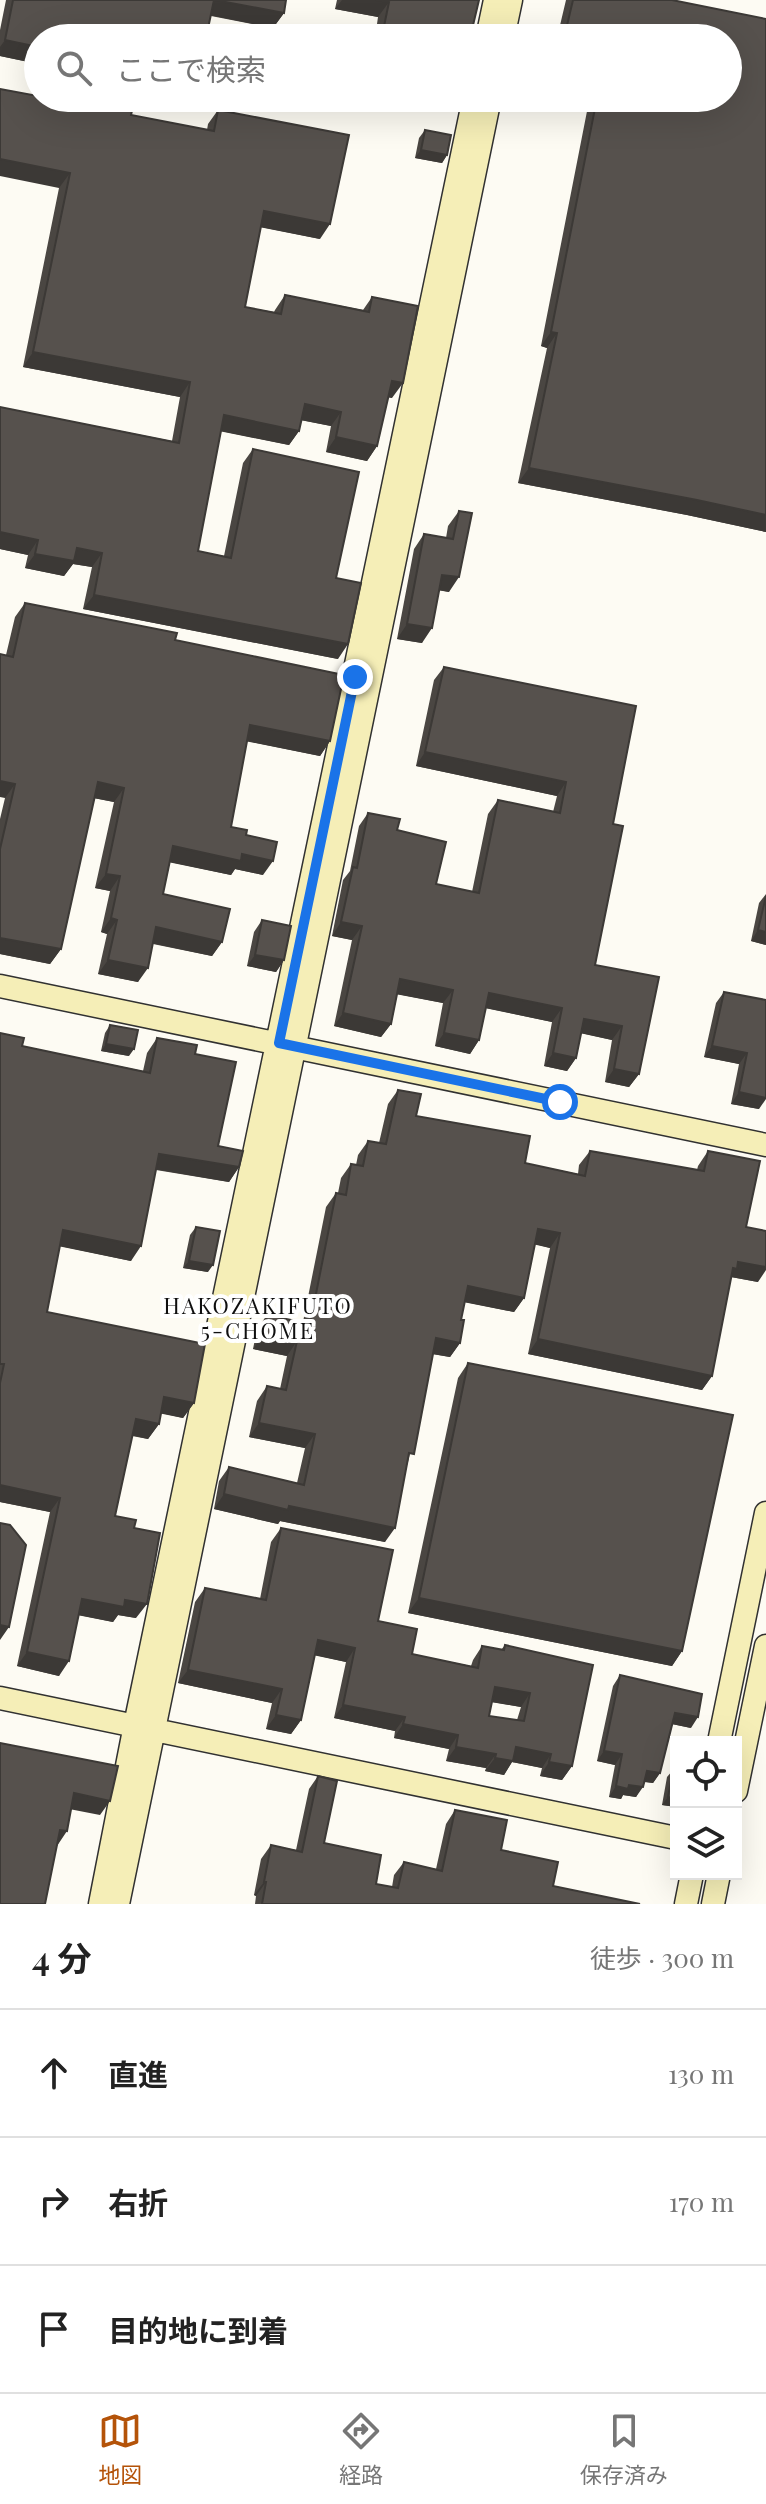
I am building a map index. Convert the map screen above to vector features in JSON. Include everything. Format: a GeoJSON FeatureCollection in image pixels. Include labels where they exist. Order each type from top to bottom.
{"type":"FeatureCollection","features":[{"type":"Feature","properties":{"kind":"street"},"geometry":{"type":"LineString","coordinates":[[490,24],[495,0]]}},
{"type":"Feature","properties":{"kind":"street"},"geometry":{"type":"LineString","coordinates":[[506,24],[511,0]]}},
{"type":"Feature","properties":{"kind":"street"},"geometry":{"type":"LineString","coordinates":[[287,1045],[471,112]]}},
{"type":"Feature","properties":{"kind":"street"},"geometry":{"type":"LineString","coordinates":[[100,1904],[144,1728],[487,112]]}},
{"type":"Feature","properties":{"kind":"street"},"geometry":{"type":"LineString","coordinates":[[0,986],[766,1145]]}},
{"type":"Feature","properties":{"kind":"street"},"geometry":{"type":"LineString","coordinates":[[720,1736],[766,1513]]}},
{"type":"Feature","properties":{"kind":"street"},"geometry":{"type":"LineString","coordinates":[[742,1762],[766,1646]]}},
{"type":"Feature","properties":{"kind":"street"},"geometry":{"type":"LineString","coordinates":[[0,1698],[670,1837]]}},
{"type":"Feature","properties":{"kind":"street"},"geometry":{"type":"LineString","coordinates":[[118,1904],[144,1728]]}},
{"type":"Feature","properties":{"kind":"street"},"geometry":{"type":"LineString","coordinates":[[686,1904],[691,1880]]}},
{"type":"Feature","properties":{"kind":"street"},"geometry":{"type":"LineString","coordinates":[[713,1904],[718,1880]]}},
{"type":"Feature","properties":{"kind":"building"},"geometry":{"type":"Polygon","coordinates":[[[13,0],[214,0],[209,24],[24,24],[24,44],[5,40],[13,0]]]}},
{"type":"Feature","properties":{"kind":"building"},"geometry":{"type":"Polygon","coordinates":[[[215,0],[286,0],[284,13],[215,0]]]}},
{"type":"Feature","properties":{"kind":"building"},"geometry":{"type":"Polygon","coordinates":[[[376,0],[479,0],[473,24],[384,24],[389,2],[376,0]]]}},
{"type":"Feature","properties":{"kind":"building"},"geometry":{"type":"Polygon","coordinates":[[[573,0],[672,0],[766,19],[766,515],[529,468],[557,333],[551,332],[594,112],[742,112],[742,24],[567,24],[573,0]]]}},
{"type":"Feature","properties":{"kind":"building"},"geometry":{"type":"Polygon","coordinates":[[[0,89],[24,93],[24,112],[132,112],[131,115],[214,131],[218,112],[228,112],[349,135],[330,224],[264,211],[245,307],[281,314],[285,295],[369,312],[372,297],[418,306],[403,383],[392,381],[377,446],[336,437],[341,412],[305,404],[299,431],[224,415],[198,551],[231,558],[253,449],[359,472],[336,578],[361,583],[348,644],[94,595],[102,553],[77,548],[74,561],[35,554],[38,540],[0,532],[0,407],[179,443],[190,382],[33,352],[70,173],[0,159],[0,89]]]}},
{"type":"Feature","properties":{"kind":"building"},"geometry":{"type":"Polygon","coordinates":[[[425,130],[451,135],[447,155],[421,150],[425,130]]]}},
{"type":"Feature","properties":{"kind":"building"},"geometry":{"type":"Polygon","coordinates":[[[459,511],[472,513],[459,577],[442,575],[432,628],[407,624],[424,534],[453,539],[459,511]]]}},
{"type":"Feature","properties":{"kind":"building"},"geometry":{"type":"Polygon","coordinates":[[[25,603],[177,633],[175,640],[344,675],[330,741],[250,725],[231,827],[247,830],[246,835],[277,842],[273,861],[242,854],[241,861],[173,846],[163,894],[230,909],[222,942],[156,927],[148,968],[108,960],[117,920],[111,918],[120,876],[106,874],[124,788],[98,782],[61,949],[0,938],[0,849],[15,784],[0,781],[0,654],[13,657],[25,603]]]}},
{"type":"Feature","properties":{"kind":"building"},"geometry":{"type":"Polygon","coordinates":[[[444,667],[636,706],[613,824],[623,826],[595,965],[659,977],[639,1074],[614,1069],[622,1026],[584,1019],[576,1058],[553,1053],[562,1008],[489,993],[479,1040],[444,1033],[453,990],[400,979],[391,1024],[343,1013],[362,926],[341,922],[353,867],[357,868],[368,813],[400,819],[397,830],[446,842],[436,884],[479,893],[498,800],[560,813],[566,782],[425,752],[444,667]]]}},
{"type":"Feature","properties":{"kind":"building"},"geometry":{"type":"Polygon","coordinates":[[[766,896],[766,932],[758,930],[766,896]]]}},
{"type":"Feature","properties":{"kind":"building"},"geometry":{"type":"Polygon","coordinates":[[[262,920],[291,926],[284,960],[255,955],[262,920]]]}},
{"type":"Feature","properties":{"kind":"building"},"geometry":{"type":"Polygon","coordinates":[[[724,992],[766,1000],[766,1098],[739,1092],[747,1053],[712,1046],[724,992]]]}},
{"type":"Feature","properties":{"kind":"building"},"geometry":{"type":"Polygon","coordinates":[[[110,1025],[138,1030],[134,1049],[106,1044],[110,1025]]]}},
{"type":"Feature","properties":{"kind":"building"},"geometry":{"type":"Polygon","coordinates":[[[0,1033],[24,1038],[22,1046],[150,1073],[157,1038],[197,1045],[195,1054],[236,1062],[218,1146],[243,1151],[239,1167],[159,1154],[141,1246],[63,1230],[47,1312],[205,1344],[194,1403],[164,1397],[159,1424],[136,1419],[115,1516],[136,1520],[134,1528],[160,1533],[147,1604],[125,1600],[124,1607],[82,1599],[69,1661],[27,1652],[60,1498],[0,1485],[0,1383],[4,1364],[0,1364],[0,1033]]]}},
{"type":"Feature","properties":{"kind":"building"},"geometry":{"type":"Polygon","coordinates":[[[398,1090],[421,1094],[416,1116],[530,1136],[525,1163],[585,1176],[590,1151],[704,1171],[708,1151],[760,1161],[746,1227],[766,1231],[766,1267],[738,1262],[737,1269],[733,1268],[712,1376],[538,1339],[560,1233],[538,1229],[524,1298],[468,1286],[460,1343],[436,1338],[414,1454],[409,1453],[395,1528],[289,1506],[288,1510],[224,1494],[229,1467],[304,1485],[315,1434],[259,1423],[267,1386],[286,1390],[297,1341],[263,1335],[267,1315],[310,1324],[336,1193],[346,1195],[351,1164],[363,1166],[368,1141],[386,1144],[398,1090]]]}},
{"type":"Feature","properties":{"kind":"building"},"geometry":{"type":"Polygon","coordinates":[[[196,1227],[220,1231],[213,1265],[189,1261],[196,1227]]]}},
{"type":"Feature","properties":{"kind":"building"},"geometry":{"type":"Polygon","coordinates":[[[468,1363],[733,1415],[682,1651],[419,1598],[468,1363]]]}},
{"type":"Feature","properties":{"kind":"building"},"geometry":{"type":"Polygon","coordinates":[[[0,1523],[10,1525],[26,1545],[9,1627],[0,1625],[0,1523]]]}},
{"type":"Feature","properties":{"kind":"building"},"geometry":{"type":"Polygon","coordinates":[[[281,1528],[393,1550],[378,1621],[417,1629],[412,1654],[478,1668],[482,1646],[504,1650],[505,1645],[593,1665],[572,1766],[549,1762],[551,1754],[516,1747],[513,1761],[495,1758],[496,1754],[456,1747],[458,1735],[403,1724],[405,1717],[343,1705],[355,1648],[318,1640],[301,1720],[276,1715],[282,1689],[188,1670],[205,1588],[266,1600],[281,1528]],[[495,1687],[489,1716],[524,1721],[530,1693],[495,1687]]]}},
{"type":"Feature","properties":{"kind":"building"},"geometry":{"type":"Polygon","coordinates":[[[620,1675],[702,1694],[698,1717],[675,1713],[660,1773],[647,1771],[643,1787],[629,1785],[628,1789],[616,1786],[622,1754],[604,1751],[620,1675]]]}},
{"type":"Feature","properties":{"kind":"building"},"geometry":{"type":"Polygon","coordinates":[[[0,1743],[118,1766],[110,1801],[74,1793],[67,1831],[60,1830],[45,1904],[0,1904],[0,1743]]]}},
{"type":"Feature","properties":{"kind":"building"},"geometry":{"type":"Polygon","coordinates":[[[318,1776],[337,1781],[324,1843],[381,1855],[376,1884],[398,1888],[404,1862],[442,1871],[455,1810],[507,1820],[501,1850],[558,1862],[553,1886],[640,1904],[262,1904],[271,1845],[302,1852],[318,1776]]]}},
{"type":"Feature","properties":{"kind":"district","name":"HAKOZAKIFUTO 5-CHOME"},"geometry":{"type":"Point","coordinates":[258,1318]}},
{"type":"Feature","properties":{"kind":"route"},"geometry":{"type":"LineString","coordinates":[[355,677],[279,1043],[560,1102]]}}]}
